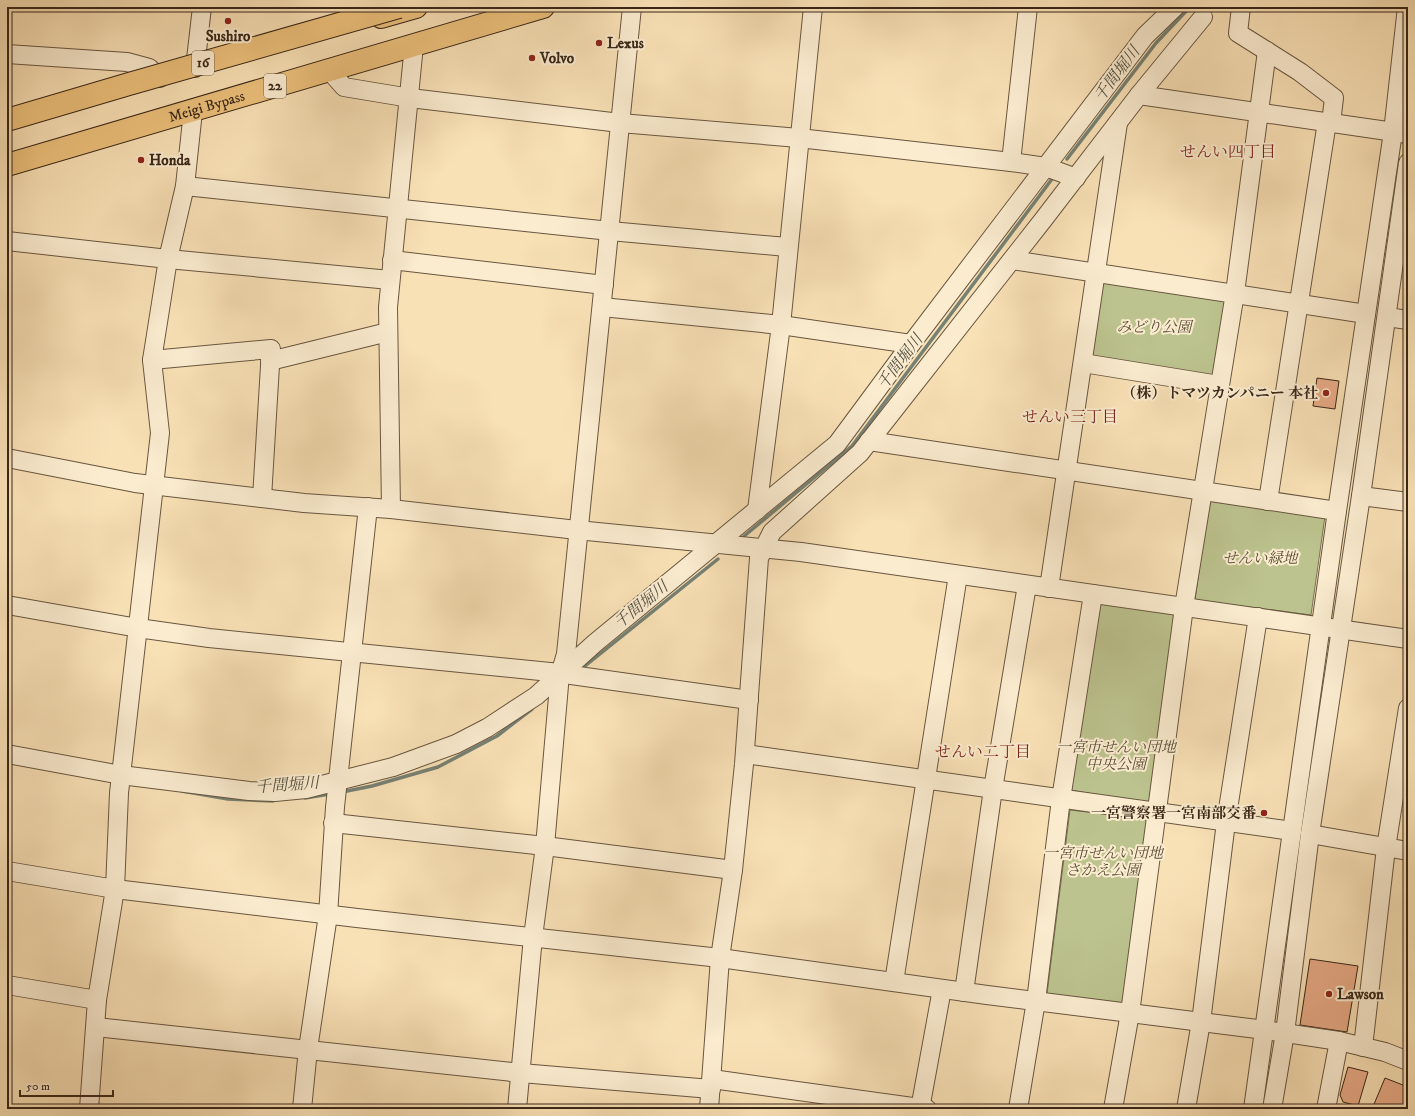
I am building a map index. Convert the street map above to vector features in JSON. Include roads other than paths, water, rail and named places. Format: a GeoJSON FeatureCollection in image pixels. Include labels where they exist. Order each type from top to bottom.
{"type":"FeatureCollection","features":[{"type":"Feature","properties":{"kind":"highway","name":"16"},"geometry":{"type":"LineString","coordinates":[[7,120],[399,7]]}},
{"type":"Feature","properties":{"kind":"highway"},"geometry":{"type":"LineString","coordinates":[[7,124],[160,78],[416,7]]}},
{"type":"Feature","properties":{"kind":"highway","name":"Meigi Bypass"},"geometry":{"type":"LineString","coordinates":[[7,165],[543,7]]}},
{"type":"Feature","properties":{"kind":"street"},"geometry":{"type":"LineString","coordinates":[[195,68],[202,7]]}},
{"type":"Feature","properties":{"kind":"street"},"geometry":{"type":"LineString","coordinates":[[517,1109],[533,937],[545,846],[560,674],[566,654],[577,530],[610,231],[632,7]]}},
{"type":"Feature","properties":{"kind":"street"},"geometry":{"type":"LineString","coordinates":[[757,510],[780,325],[813,7]]}},
{"type":"Feature","properties":{"kind":"street"},"geometry":{"type":"LineString","coordinates":[[1011,162],[1028,7]]}},
{"type":"Feature","properties":{"kind":"street"},"geometry":{"type":"LineString","coordinates":[[7,754],[120,782],[275,792],[337,784],[393,767],[456,744],[487,728],[536,696],[595,643],[837,444],[1145,36],[1175,7]]}},
{"type":"Feature","properties":{"kind":"street"},"geometry":{"type":"LineString","coordinates":[[1241,7],[1238,33],[1300,72],[1334,98],[1268,501]]}},
{"type":"Feature","properties":{"kind":"street"},"geometry":{"type":"LineString","coordinates":[[1253,1109],[1366,314],[1400,133],[1407,7]]}},
{"type":"Feature","properties":{"kind":"street"},"geometry":{"type":"LineString","coordinates":[[709,1109],[720,958],[733,870],[745,754],[759,558],[772,532],[860,453],[1076,178],[1139,95],[1203,17]]}},
{"type":"Feature","properties":{"kind":"street"},"geometry":{"type":"LineString","coordinates":[[391,509],[388,332],[390,280],[410,98],[414,45]]}},
{"type":"Feature","properties":{"kind":"street"},"geometry":{"type":"LineString","coordinates":[[1112,1109],[1130,1013],[1184,607],[1235,293],[1267,51]]}},
{"type":"Feature","properties":{"kind":"street"},"geometry":{"type":"LineString","coordinates":[[7,54],[128,62],[149,68],[160,78]]}},
{"type":"Feature","properties":{"kind":"street"},"geometry":{"type":"LineString","coordinates":[[329,70],[344,87],[410,98],[620,123],[799,138],[1011,162],[1046,167],[1076,178]]}},
{"type":"Feature","properties":{"kind":"street"},"geometry":{"type":"LineString","coordinates":[[1139,95],[1400,133]]}},
{"type":"Feature","properties":{"kind":"street"},"geometry":{"type":"LineString","coordinates":[[89,1109],[97,1000],[115,889],[120,782],[160,433],[152,360],[168,259],[185,186],[192,111]]}},
{"type":"Feature","properties":{"kind":"street"},"geometry":{"type":"LineString","coordinates":[[1050,588],[1118,122]]}},
{"type":"Feature","properties":{"kind":"street"},"geometry":{"type":"LineString","coordinates":[[1272,1109],[1285,1033],[1310,834],[1361,496],[1408,164]]}},
{"type":"Feature","properties":{"kind":"street"},"geometry":{"type":"LineString","coordinates":[[185,186],[610,231],[788,247]]}},
{"type":"Feature","properties":{"kind":"street"},"geometry":{"type":"LineString","coordinates":[[7,241],[168,259],[390,280]]}},
{"type":"Feature","properties":{"kind":"street"},"geometry":{"type":"LineString","coordinates":[[392,260],[604,285]]}},
{"type":"Feature","properties":{"kind":"street"},"geometry":{"type":"LineString","coordinates":[[1012,260],[1366,314]]}},
{"type":"Feature","properties":{"kind":"street"},"geometry":{"type":"LineString","coordinates":[[602,307],[780,325],[911,344]]}},
{"type":"Feature","properties":{"kind":"street"},"geometry":{"type":"LineString","coordinates":[[1386,317],[1408,320]]}},
{"type":"Feature","properties":{"kind":"street"},"geometry":{"type":"LineString","coordinates":[[270,361],[388,332]]}},
{"type":"Feature","properties":{"kind":"street"},"geometry":{"type":"LineString","coordinates":[[152,360],[271,349],[262,498]]}},
{"type":"Feature","properties":{"kind":"street"},"geometry":{"type":"LineString","coordinates":[[1084,363],[1219,385]]}},
{"type":"Feature","properties":{"kind":"street"},"geometry":{"type":"LineString","coordinates":[[869,441],[1337,511]]}},
{"type":"Feature","properties":{"kind":"street"},"geometry":{"type":"LineString","coordinates":[[7,458],[155,485],[304,503],[391,509],[714,545],[801,552],[1408,639]]}},
{"type":"Feature","properties":{"kind":"street"},"geometry":{"type":"LineString","coordinates":[[1361,496],[1408,502]]}},
{"type":"Feature","properties":{"kind":"street"},"geometry":{"type":"LineString","coordinates":[[302,1109],[308,1050],[328,915],[337,784],[368,507]]}},
{"type":"Feature","properties":{"kind":"street"},"geometry":{"type":"LineString","coordinates":[[894,982],[958,575]]}},
{"type":"Feature","properties":{"kind":"street"},"geometry":{"type":"LineString","coordinates":[[964,992],[993,789],[1027,584]]}},
{"type":"Feature","properties":{"kind":"street"},"geometry":{"type":"LineString","coordinates":[[1018,1109],[1036,1001],[1061,799],[1093,594]]}},
{"type":"Feature","properties":{"kind":"street"},"geometry":{"type":"LineString","coordinates":[[7,605],[138,628],[210,638],[352,651],[560,674],[749,700]]}},
{"type":"Feature","properties":{"kind":"street"},"geometry":{"type":"LineString","coordinates":[[1186,1109],[1200,1022],[1226,822],[1258,617]]}},
{"type":"Feature","properties":{"kind":"street"},"geometry":{"type":"LineString","coordinates":[[1363,1047],[1386,848],[1408,708]]}},
{"type":"Feature","properties":{"kind":"street"},"geometry":{"type":"LineString","coordinates":[[745,754],[1292,831]]}},
{"type":"Feature","properties":{"kind":"street"},"geometry":{"type":"LineString","coordinates":[[334,815],[545,846],[733,870]]}},
{"type":"Feature","properties":{"kind":"street"},"geometry":{"type":"LineString","coordinates":[[1310,834],[1408,851]]}},
{"type":"Feature","properties":{"kind":"street"},"geometry":{"type":"LineString","coordinates":[[7,871],[115,889],[328,915],[720,958],[964,992],[1265,1030],[1339,1041],[1408,1061]]}},
{"type":"Feature","properties":{"kind":"street"},"geometry":{"type":"LineString","coordinates":[[7,985],[97,1000]]}},
{"type":"Feature","properties":{"kind":"street"},"geometry":{"type":"LineString","coordinates":[[96,1027],[521,1073],[711,1084],[923,1109],[942,989]]}},
{"type":"Feature","properties":{"kind":"street"},"geometry":{"type":"LineString","coordinates":[[1327,1109],[1339,1041]]}},
{"type":"Feature","properties":{"kind":"waterway","name":"千間堀川"},"geometry":{"type":"LineString","coordinates":[[1067,159],[1156,43],[1190,7]]}},
{"type":"Feature","properties":{"kind":"waterway","name":"千間堀川"},"geometry":{"type":"LineString","coordinates":[[743,537],[852,446],[1052,179]]}},
{"type":"Feature","properties":{"kind":"waterway","name":"千間堀川"},"geometry":{"type":"LineString","coordinates":[[580,670],[718,559]]}},
{"type":"Feature","properties":{"kind":"waterway","name":"千間堀川"},"geometry":{"type":"LineString","coordinates":[[342,792],[372,786],[438,767],[497,736],[532,709]]}},
{"type":"Feature","properties":{"kind":"waterway","name":"千間堀川"},"geometry":{"type":"LineString","coordinates":[[182,791],[228,799],[273,801]]}},
{"type":"Feature","properties":{"kind":"waterway","name":"千間堀川"},"geometry":{"type":"LineString","coordinates":[[305,798],[330,794]]}},
{"type":"Feature","properties":{"kind":"place","name":"Sushiro"},"geometry":{"type":"Point","coordinates":[228,21]}},
{"type":"Feature","properties":{"kind":"place","name":"Lexus"},"geometry":{"type":"Point","coordinates":[599,43]}},
{"type":"Feature","properties":{"kind":"place","name":"Volvo"},"geometry":{"type":"Point","coordinates":[532,58]}},
{"type":"Feature","properties":{"kind":"place","name":"Honda"},"geometry":{"type":"Point","coordinates":[141,160]}},
{"type":"Feature","properties":{"kind":"place","name":"（株）トマツカンパニー 本社"},"geometry":{"type":"Point","coordinates":[1326,393]}},
{"type":"Feature","properties":{"kind":"place","name":"一宮警察署一宮南部交番"},"geometry":{"type":"Point","coordinates":[1264,813]}},
{"type":"Feature","properties":{"kind":"place","name":"Lawson"},"geometry":{"type":"Point","coordinates":[1329,994]}},
{"type":"Feature","properties":{"kind":"district","name":"せんい四丁目"},"geometry":{"type":"Point","coordinates":[1228,152]}},
{"type":"Feature","properties":{"kind":"district","name":"せんい三丁目"},"geometry":{"type":"Point","coordinates":[1070,417]}},
{"type":"Feature","properties":{"kind":"district","name":"せんい二丁目"},"geometry":{"type":"Point","coordinates":[983,752]}},
{"type":"Feature","properties":{"kind":"park label","name":"みどり公園"},"geometry":{"type":"Point","coordinates":[1154,327]}},
{"type":"Feature","properties":{"kind":"park label","name":"せんい緑地"},"geometry":{"type":"Point","coordinates":[1260,558]}},
{"type":"Feature","properties":{"kind":"park label","name":"一宮市せんい団地 中央公園"},"geometry":{"type":"Point","coordinates":[1116,756]}},
{"type":"Feature","properties":{"kind":"park label","name":"一宮市せんい団地 さかえ公園"},"geometry":{"type":"Point","coordinates":[1103,862]}}]}
